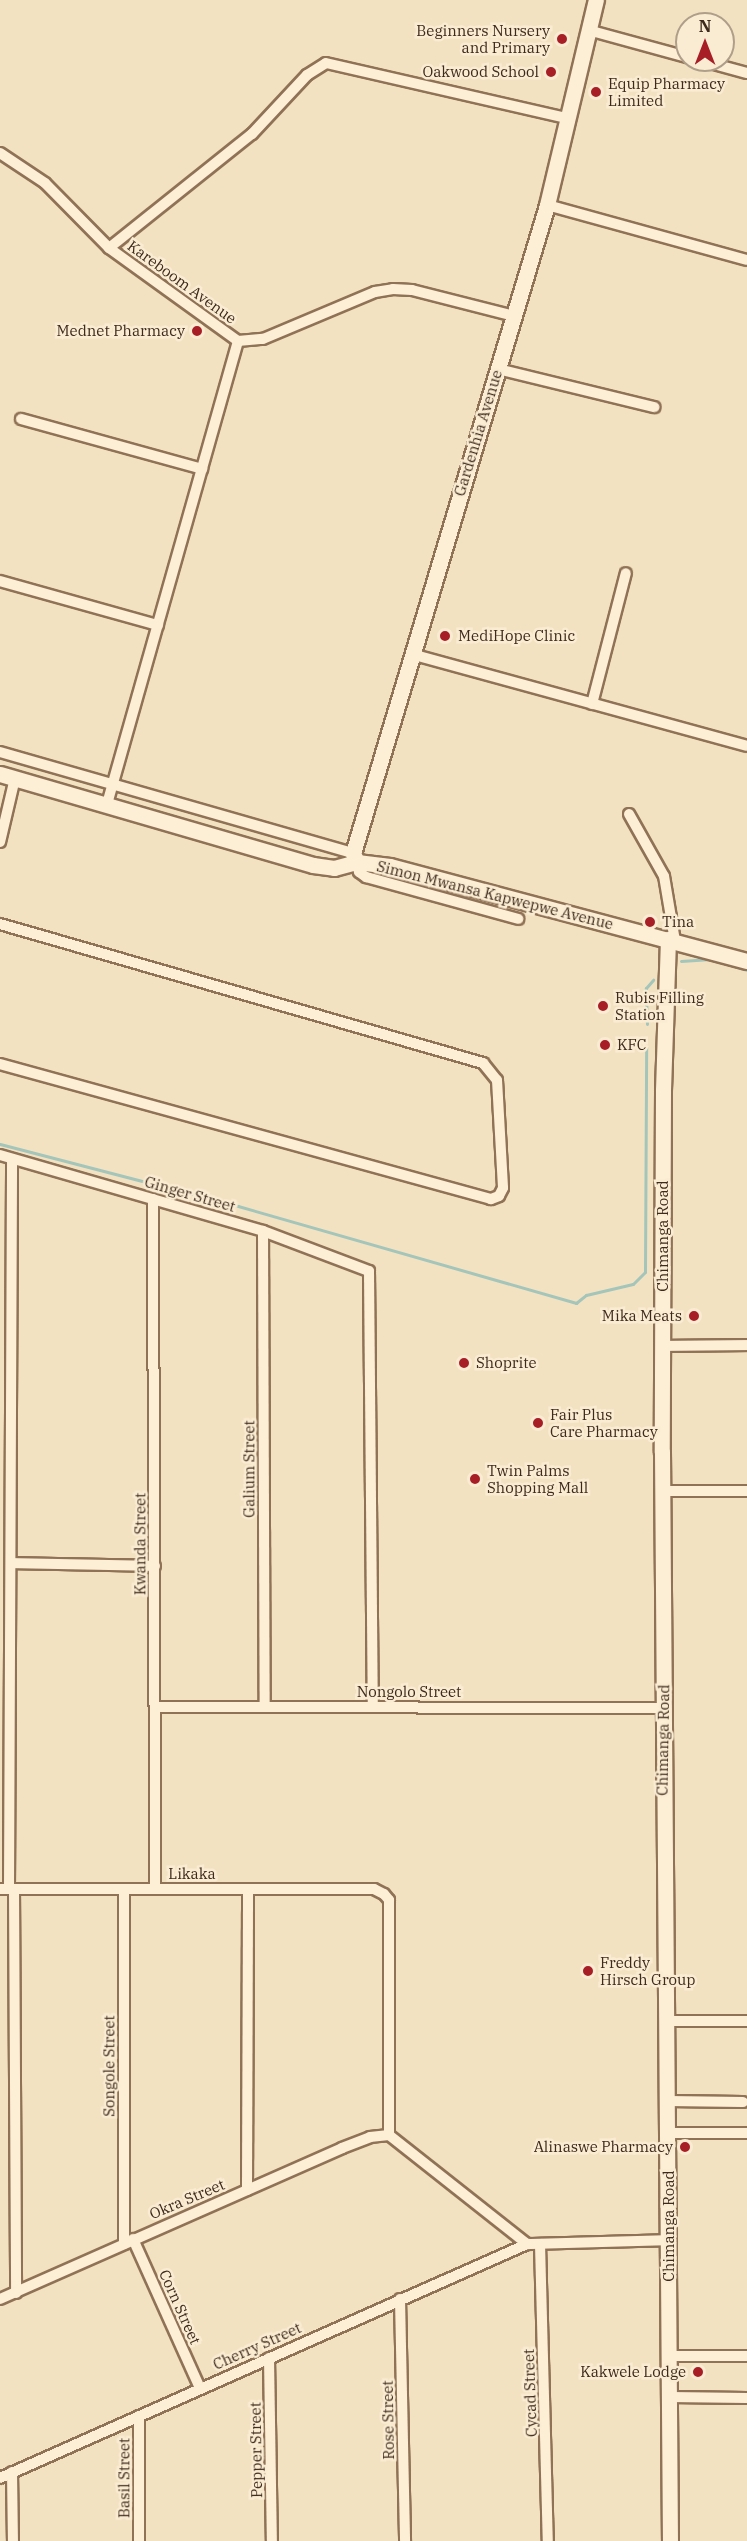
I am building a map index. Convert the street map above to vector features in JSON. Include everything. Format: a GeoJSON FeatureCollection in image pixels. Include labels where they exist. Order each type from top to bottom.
{"type":"FeatureCollection","features":[{"type":"Feature","properties":{"kind":"main road","name":"Gardenhia Avenue"},"geometry":{"type":"LineString","coordinates":[[355,858],[411,654],[547,205],[596,0]]}},
{"type":"Feature","properties":{"kind":"main road","name":"Simon Mwansa Kapwepwe Avenue"},"geometry":{"type":"LineString","coordinates":[[0,774],[313,865],[334,868],[355,858],[747,961]]}},
{"type":"Feature","properties":{"kind":"main road","name":"Chimanga Road"},"geometry":{"type":"LineString","coordinates":[[670,2541],[671,2356],[668,2241],[669,2133],[665,2020],[662,1346],[663,1091],[672,940]]}},
{"type":"Feature","properties":{"kind":"street"},"geometry":{"type":"LineString","coordinates":[[588,30],[675,54]]}},
{"type":"Feature","properties":{"kind":"street"},"geometry":{"type":"LineString","coordinates":[[109,248],[252,134],[307,75],[326,63],[567,118]]}},
{"type":"Feature","properties":{"kind":"street","name":"Kareboom Avenue"},"geometry":{"type":"LineString","coordinates":[[0,153],[45,183],[109,248],[238,341],[263,339],[375,292],[393,289],[412,290],[514,316]]}},
{"type":"Feature","properties":{"kind":"street"},"geometry":{"type":"LineString","coordinates":[[547,205],[747,260]]}},
{"type":"Feature","properties":{"kind":"street"},"geometry":{"type":"LineString","coordinates":[[107,804],[238,341]]}},
{"type":"Feature","properties":{"kind":"street"},"geometry":{"type":"LineString","coordinates":[[498,369],[654,407]]}},
{"type":"Feature","properties":{"kind":"street"},"geometry":{"type":"LineString","coordinates":[[21,419],[202,470]]}},
{"type":"Feature","properties":{"kind":"street"},"geometry":{"type":"LineString","coordinates":[[592,704],[626,573]]}},
{"type":"Feature","properties":{"kind":"street"},"geometry":{"type":"LineString","coordinates":[[0,580],[158,625]]}},
{"type":"Feature","properties":{"kind":"street"},"geometry":{"type":"LineString","coordinates":[[411,654],[747,746]]}},
{"type":"Feature","properties":{"kind":"street"},"geometry":{"type":"LineString","coordinates":[[0,752],[355,858],[359,872],[366,877],[518,919]]}},
{"type":"Feature","properties":{"kind":"street"},"geometry":{"type":"LineString","coordinates":[[0,842],[15,778]]}},
{"type":"Feature","properties":{"kind":"street"},"geometry":{"type":"LineString","coordinates":[[629,814],[664,876],[672,940]]}},
{"type":"Feature","properties":{"kind":"street"},"geometry":{"type":"LineString","coordinates":[[0,924],[483,1063],[497,1080],[503,1188],[499,1196],[491,1199],[0,1064]]}},
{"type":"Feature","properties":{"kind":"street","name":"Ginger Street"},"geometry":{"type":"LineString","coordinates":[[0,1155],[263,1231],[369,1271],[373,1707]]}},
{"type":"Feature","properties":{"kind":"street"},"geometry":{"type":"LineString","coordinates":[[12,1159],[5,1486],[12,1563],[8,1889],[16,2293]]}},
{"type":"Feature","properties":{"kind":"street","name":"Kwanda Street"},"geometry":{"type":"LineString","coordinates":[[153,1199],[155,1889]]}},
{"type":"Feature","properties":{"kind":"street","name":"Galium Street"},"geometry":{"type":"LineString","coordinates":[[263,1231],[265,1707]]}},
{"type":"Feature","properties":{"kind":"street"},"geometry":{"type":"LineString","coordinates":[[662,1346],[747,1345]]}},
{"type":"Feature","properties":{"kind":"street"},"geometry":{"type":"LineString","coordinates":[[663,1491],[747,1491]]}},
{"type":"Feature","properties":{"kind":"street"},"geometry":{"type":"LineString","coordinates":[[12,1563],[155,1566]]}},
{"type":"Feature","properties":{"kind":"street","name":"Nongolo Street"},"geometry":{"type":"LineString","coordinates":[[155,1707],[664,1708]]}},
{"type":"Feature","properties":{"kind":"street","name":"Likaka"},"geometry":{"type":"LineString","coordinates":[[8,1889],[374,1889],[384,1894],[389,1900],[389,2135]]}},
{"type":"Feature","properties":{"kind":"street","name":"Songole Street"},"geometry":{"type":"LineString","coordinates":[[124,1889],[128,2241]]}},
{"type":"Feature","properties":{"kind":"street"},"geometry":{"type":"LineString","coordinates":[[247,2190],[248,1890]]}},
{"type":"Feature","properties":{"kind":"street"},"geometry":{"type":"LineString","coordinates":[[665,2020],[747,2021]]}},
{"type":"Feature","properties":{"kind":"street"},"geometry":{"type":"LineString","coordinates":[[668,2101],[742,2102]]}},
{"type":"Feature","properties":{"kind":"street"},"geometry":{"type":"LineString","coordinates":[[669,2133],[747,2133]]}},
{"type":"Feature","properties":{"kind":"street"},"geometry":{"type":"LineString","coordinates":[[389,2135],[527,2244],[668,2241]]}},
{"type":"Feature","properties":{"kind":"street","name":"Okra Street"},"geometry":{"type":"LineString","coordinates":[[0,2299],[351,2144],[389,2135]]}},
{"type":"Feature","properties":{"kind":"street","name":"Corn Street"},"geometry":{"type":"LineString","coordinates":[[128,2241],[200,2388]]}},
{"type":"Feature","properties":{"kind":"street","name":"Cherry Street"},"geometry":{"type":"LineString","coordinates":[[0,2478],[527,2244]]}},
{"type":"Feature","properties":{"kind":"street","name":"Cycad Street"},"geometry":{"type":"LineString","coordinates":[[540,2244],[548,2541]]}},
{"type":"Feature","properties":{"kind":"street","name":"Rose Street"},"geometry":{"type":"LineString","coordinates":[[400,2299],[405,2541]]}},
{"type":"Feature","properties":{"kind":"street"},"geometry":{"type":"LineString","coordinates":[[671,2356],[747,2356]]}},
{"type":"Feature","properties":{"kind":"street","name":"Pepper Street"},"geometry":{"type":"LineString","coordinates":[[269,2358],[272,2541]]}},
{"type":"Feature","properties":{"kind":"street"},"geometry":{"type":"LineString","coordinates":[[670,2397],[747,2398]]}},
{"type":"Feature","properties":{"kind":"street","name":"Basil Street"},"geometry":{"type":"LineString","coordinates":[[139,2416],[139,2541]]}},
{"type":"Feature","properties":{"kind":"street"},"geometry":{"type":"LineString","coordinates":[[12,2472],[13,2541]]}},
{"type":"Feature","properties":{"kind":"waterway"},"geometry":{"type":"LineString","coordinates":[[681,961],[711,959],[747,970]]}},
{"type":"Feature","properties":{"kind":"waterway"},"geometry":{"type":"LineString","coordinates":[[647,1024],[646,988],[653,980]]}},
{"type":"Feature","properties":{"kind":"waterway"},"geometry":{"type":"LineString","coordinates":[[0,1144],[238,1206],[576,1303],[586,1295],[633,1284],[645,1272],[646,1047]]}},
{"type":"Feature","properties":{"kind":"place","name":"Beginners Nursery and Primary"},"geometry":{"type":"Point","coordinates":[562,39]}},
{"type":"Feature","properties":{"kind":"place","name":"Oakwood School"},"geometry":{"type":"Point","coordinates":[551,72]}},
{"type":"Feature","properties":{"kind":"place","name":"Equip Pharmacy Limited"},"geometry":{"type":"Point","coordinates":[596,92]}},
{"type":"Feature","properties":{"kind":"place","name":"Mednet Pharmacy"},"geometry":{"type":"Point","coordinates":[197,331]}},
{"type":"Feature","properties":{"kind":"place","name":"MediHope Clinic"},"geometry":{"type":"Point","coordinates":[445,636]}},
{"type":"Feature","properties":{"kind":"place","name":"Tina"},"geometry":{"type":"Point","coordinates":[650,922]}},
{"type":"Feature","properties":{"kind":"place","name":"Rubis Filling Station"},"geometry":{"type":"Point","coordinates":[603,1006]}},
{"type":"Feature","properties":{"kind":"place","name":"KFC"},"geometry":{"type":"Point","coordinates":[605,1045]}},
{"type":"Feature","properties":{"kind":"place","name":"Mika Meats"},"geometry":{"type":"Point","coordinates":[694,1316]}},
{"type":"Feature","properties":{"kind":"place","name":"Shoprite"},"geometry":{"type":"Point","coordinates":[464,1363]}},
{"type":"Feature","properties":{"kind":"place","name":"Fair Plus Care Pharmacy"},"geometry":{"type":"Point","coordinates":[538,1423]}},
{"type":"Feature","properties":{"kind":"place","name":"Twin Palms Shopping Mall"},"geometry":{"type":"Point","coordinates":[475,1479]}},
{"type":"Feature","properties":{"kind":"place","name":"Freddy Hirsch Group"},"geometry":{"type":"Point","coordinates":[588,1971]}},
{"type":"Feature","properties":{"kind":"place","name":"Alinaswe Pharmacy"},"geometry":{"type":"Point","coordinates":[685,2147]}},
{"type":"Feature","properties":{"kind":"place","name":"Kakwele Lodge"},"geometry":{"type":"Point","coordinates":[698,2372]}}]}
